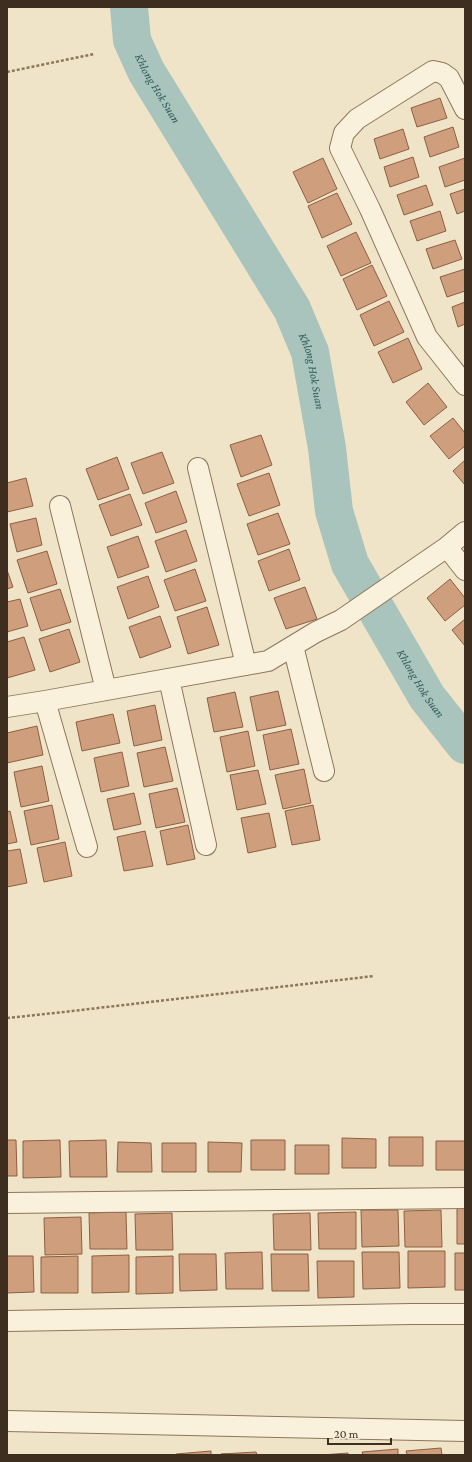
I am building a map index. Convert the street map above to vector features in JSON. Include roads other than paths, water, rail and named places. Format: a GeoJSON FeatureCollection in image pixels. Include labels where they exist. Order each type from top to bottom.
{"type":"FeatureCollection","features":[{"type":"Feature","properties":{"kind":"street"},"geometry":{"type":"LineString","coordinates":[[465,109],[450,78],[442,73],[432,71],[357,119],[344,133],[340,148],[370,209],[428,337],[465,385]]}},
{"type":"Feature","properties":{"kind":"street"},"geometry":{"type":"LineString","coordinates":[[198,468],[246,665]]}},
{"type":"Feature","properties":{"kind":"street"},"geometry":{"type":"LineString","coordinates":[[60,506],[106,690]]}},
{"type":"Feature","properties":{"kind":"street"},"geometry":{"type":"LineString","coordinates":[[7,707],[268,661],[316,632],[341,620],[378,593],[447,547],[465,532]]}},
{"type":"Feature","properties":{"kind":"street"},"geometry":{"type":"LineString","coordinates":[[447,547],[465,570]]}},
{"type":"Feature","properties":{"kind":"street"},"geometry":{"type":"LineString","coordinates":[[293,646],[324,771]]}},
{"type":"Feature","properties":{"kind":"street"},"geometry":{"type":"LineString","coordinates":[[169,679],[206,845]]}},
{"type":"Feature","properties":{"kind":"street"},"geometry":{"type":"LineString","coordinates":[[45,701],[87,847]]}},
{"type":"Feature","properties":{"kind":"street"},"geometry":{"type":"LineString","coordinates":[[7,1203],[465,1198]]}},
{"type":"Feature","properties":{"kind":"street"},"geometry":{"type":"LineString","coordinates":[[7,1321],[465,1314]]}},
{"type":"Feature","properties":{"kind":"street"},"geometry":{"type":"LineString","coordinates":[[7,1421],[465,1431]]}},
{"type":"Feature","properties":{"kind":"waterway","name":"Khlong Hok Suan"},"geometry":{"type":"LineString","coordinates":[[129,7],[132,40],[146,71],[292,309],[310,352],[327,448],[334,511],[350,564],[427,697],[465,745]]}}]}
